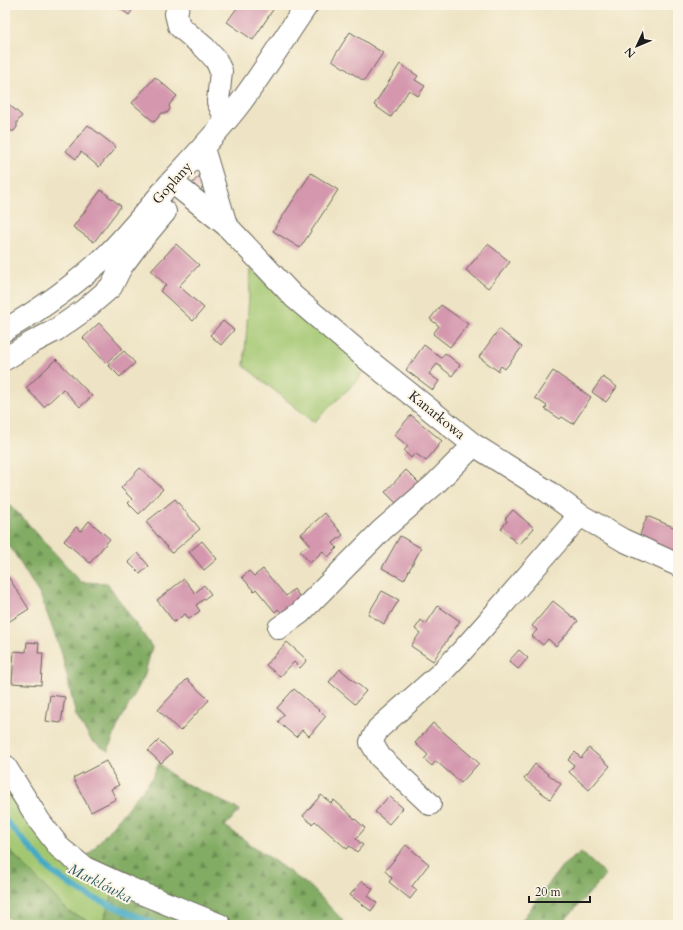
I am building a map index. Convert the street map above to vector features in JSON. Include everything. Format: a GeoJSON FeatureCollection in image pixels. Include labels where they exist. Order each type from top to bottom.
{"type":"FeatureCollection","features":[{"type":"Feature","properties":{"kind":"street"},"geometry":{"type":"LineString","coordinates":[[178,5],[176,14],[179,26],[205,48],[216,60],[221,71],[218,102],[223,114],[228,118]]}},
{"type":"Feature","properties":{"kind":"street","name":"Goplany"},"geometry":{"type":"LineString","coordinates":[[5,330],[59,296],[88,273],[108,254],[138,221],[177,187],[203,148],[241,102],[307,5]]}},
{"type":"Feature","properties":{"kind":"street","name":"Kanarkowa"},"geometry":{"type":"LineString","coordinates":[[203,148],[226,225]]}},
{"type":"Feature","properties":{"kind":"street"},"geometry":{"type":"LineString","coordinates":[[5,359],[56,330],[83,311],[110,287],[121,267],[140,243],[177,187]]}},
{"type":"Feature","properties":{"kind":"street","name":"Kanarkowa"},"geometry":{"type":"LineString","coordinates":[[177,187],[226,225],[294,297],[373,364],[474,446],[547,491],[580,515],[623,540],[678,565]]}},
{"type":"Feature","properties":{"kind":"street"},"geometry":{"type":"LineString","coordinates":[[279,628],[300,613],[382,530],[435,484],[474,446]]}},
{"type":"Feature","properties":{"kind":"street"},"geometry":{"type":"LineString","coordinates":[[430,804],[380,757],[371,742],[378,729],[441,673],[462,651],[580,515]]}},
{"type":"Feature","properties":{"kind":"street"},"geometry":{"type":"LineString","coordinates":[[5,766],[40,822],[60,848],[85,868],[131,889],[220,925]]}},
{"type":"Feature","properties":{"kind":"green space"},"geometry":{"type":"Polygon","coordinates":[[[251,268],[364,365],[360,378],[314,422],[244,366],[251,268]]]}},
{"type":"Feature","properties":{"kind":"green space"},"geometry":{"type":"Polygon","coordinates":[[[5,501],[20,515],[81,582],[107,583],[152,647],[144,677],[118,725],[108,751],[92,741],[76,716],[62,654],[41,597],[5,540],[5,501]]]}},
{"type":"Feature","properties":{"kind":"green space"},"geometry":{"type":"Polygon","coordinates":[[[159,763],[176,779],[240,810],[225,826],[312,888],[347,925],[15,925],[5,915],[5,846],[69,912],[91,922],[103,921],[124,872],[86,858],[152,778],[159,763]]]}},
{"type":"Feature","properties":{"kind":"green space"},"geometry":{"type":"Polygon","coordinates":[[[5,780],[75,872],[113,895],[103,921],[91,922],[69,912],[5,846],[5,780]]]}},
{"type":"Feature","properties":{"kind":"green space"},"geometry":{"type":"Polygon","coordinates":[[[581,852],[606,875],[560,925],[515,925],[523,919],[562,866],[581,852]]]}},
{"type":"Feature","properties":{"kind":"building"},"geometry":{"type":"Polygon","coordinates":[[[115,5],[136,5],[129,15],[115,5]]]}},
{"type":"Feature","properties":{"kind":"building"},"geometry":{"type":"Polygon","coordinates":[[[239,5],[276,5],[253,40],[227,22],[239,5]]]}},
{"type":"Feature","properties":{"kind":"building"},"geometry":{"type":"Polygon","coordinates":[[[350,32],[383,53],[364,81],[332,60],[350,32]]]}},
{"type":"Feature","properties":{"kind":"building"},"geometry":{"type":"Polygon","coordinates":[[[400,64],[418,76],[415,80],[425,86],[418,96],[409,90],[391,117],[374,105],[400,64]]]}},
{"type":"Feature","properties":{"kind":"building"},"geometry":{"type":"Polygon","coordinates":[[[155,77],[177,96],[169,105],[170,109],[167,113],[162,113],[154,122],[132,103],[155,77]]]}},
{"type":"Feature","properties":{"kind":"building"},"geometry":{"type":"Polygon","coordinates":[[[5,101],[22,116],[17,122],[17,127],[14,131],[9,131],[5,136],[5,101]]]}},
{"type":"Feature","properties":{"kind":"building"},"geometry":{"type":"Polygon","coordinates":[[[88,125],[116,147],[99,167],[81,152],[76,159],[66,151],[88,125]]]}},
{"type":"Feature","properties":{"kind":"building"},"geometry":{"type":"Polygon","coordinates":[[[311,173],[338,190],[300,248],[273,231],[311,173]]]}},
{"type":"Feature","properties":{"kind":"building"},"geometry":{"type":"Polygon","coordinates":[[[198,177],[206,183],[200,191],[191,185],[198,177]]]}},
{"type":"Feature","properties":{"kind":"building"},"geometry":{"type":"Polygon","coordinates":[[[101,190],[121,206],[94,242],[73,227],[101,190]]]}},
{"type":"Feature","properties":{"kind":"building"},"geometry":{"type":"Polygon","coordinates":[[[176,244],[199,265],[179,286],[204,308],[193,321],[160,291],[166,285],[151,271],[176,244]]]}},
{"type":"Feature","properties":{"kind":"building"},"geometry":{"type":"Polygon","coordinates":[[[488,244],[510,262],[488,288],[466,270],[488,244]]]}},
{"type":"Feature","properties":{"kind":"building"},"geometry":{"type":"Polygon","coordinates":[[[441,305],[468,324],[450,347],[433,334],[439,326],[430,319],[441,305]]]}},
{"type":"Feature","properties":{"kind":"building"},"geometry":{"type":"Polygon","coordinates":[[[223,321],[234,330],[221,345],[210,335],[223,321]]]}},
{"type":"Feature","properties":{"kind":"building"},"geometry":{"type":"Polygon","coordinates":[[[99,323],[122,348],[106,363],[83,338],[99,323]]]}},
{"type":"Feature","properties":{"kind":"building"},"geometry":{"type":"Polygon","coordinates":[[[499,329],[522,347],[505,369],[501,366],[498,371],[479,357],[499,329]]]}},
{"type":"Feature","properties":{"kind":"building"},"geometry":{"type":"Polygon","coordinates":[[[424,345],[441,358],[445,353],[460,365],[452,376],[437,364],[429,374],[439,381],[433,390],[406,370],[424,345]]]}},
{"type":"Feature","properties":{"kind":"building"},"geometry":{"type":"Polygon","coordinates":[[[124,351],[135,363],[120,377],[108,365],[124,351]]]}},
{"type":"Feature","properties":{"kind":"building"},"geometry":{"type":"Polygon","coordinates":[[[56,359],[92,396],[80,407],[63,389],[44,407],[26,388],[56,359]]]}},
{"type":"Feature","properties":{"kind":"building"},"geometry":{"type":"Polygon","coordinates":[[[553,371],[591,397],[573,424],[562,417],[560,419],[545,409],[547,406],[535,398],[553,371]]]}},
{"type":"Feature","properties":{"kind":"building"},"geometry":{"type":"Polygon","coordinates":[[[603,377],[617,387],[606,402],[592,392],[603,377]]]}},
{"type":"Feature","properties":{"kind":"building"},"geometry":{"type":"Polygon","coordinates":[[[411,415],[442,441],[426,461],[415,453],[411,458],[404,451],[408,446],[394,435],[411,415]]]}},
{"type":"Feature","properties":{"kind":"building"},"geometry":{"type":"Polygon","coordinates":[[[140,468],[163,489],[139,514],[128,503],[132,499],[121,488],[140,468]]]}},
{"type":"Feature","properties":{"kind":"building"},"geometry":{"type":"Polygon","coordinates":[[[406,470],[420,484],[399,506],[385,492],[406,470]]]}},
{"type":"Feature","properties":{"kind":"building"},"geometry":{"type":"Polygon","coordinates":[[[175,499],[200,529],[172,553],[146,522],[175,499]]]}},
{"type":"Feature","properties":{"kind":"building"},"geometry":{"type":"Polygon","coordinates":[[[513,510],[534,528],[519,545],[501,529],[507,521],[505,519],[513,510]]]}},
{"type":"Feature","properties":{"kind":"building"},"geometry":{"type":"Polygon","coordinates":[[[325,513],[343,535],[333,543],[337,548],[328,557],[323,551],[310,563],[300,551],[310,544],[301,534],[325,513]]]}},
{"type":"Feature","properties":{"kind":"building"},"geometry":{"type":"Polygon","coordinates":[[[647,516],[678,529],[678,557],[638,540],[647,516]]]}},
{"type":"Feature","properties":{"kind":"building"},"geometry":{"type":"Polygon","coordinates":[[[89,521],[110,539],[90,563],[64,541],[76,527],[81,531],[89,521]]]}},
{"type":"Feature","properties":{"kind":"building"},"geometry":{"type":"Polygon","coordinates":[[[400,536],[421,548],[404,580],[382,568],[400,536]]]}},
{"type":"Feature","properties":{"kind":"building"},"geometry":{"type":"Polygon","coordinates":[[[202,541],[217,559],[204,570],[189,552],[202,541]]]}},
{"type":"Feature","properties":{"kind":"building"},"geometry":{"type":"Polygon","coordinates":[[[138,553],[149,566],[140,574],[128,562],[138,553]]]}},
{"type":"Feature","properties":{"kind":"building"},"geometry":{"type":"Polygon","coordinates":[[[263,569],[286,596],[294,589],[304,602],[285,616],[278,609],[275,612],[256,589],[254,591],[242,577],[249,571],[254,576],[263,569]]]}},
{"type":"Feature","properties":{"kind":"building"},"geometry":{"type":"Polygon","coordinates":[[[9,578],[29,609],[5,624],[5,580],[9,578]]]}},
{"type":"Feature","properties":{"kind":"building"},"geometry":{"type":"Polygon","coordinates":[[[184,579],[195,593],[204,585],[211,594],[196,605],[200,611],[189,619],[185,614],[174,622],[157,600],[184,579]]]}},
{"type":"Feature","properties":{"kind":"building"},"geometry":{"type":"Polygon","coordinates":[[[382,591],[399,600],[384,624],[368,614],[382,591]]]}},
{"type":"Feature","properties":{"kind":"building"},"geometry":{"type":"Polygon","coordinates":[[[553,601],[578,621],[556,646],[548,639],[543,645],[532,636],[537,630],[532,626],[553,601]]]}},
{"type":"Feature","properties":{"kind":"building"},"geometry":{"type":"Polygon","coordinates":[[[438,606],[460,621],[433,661],[411,646],[420,633],[415,629],[421,620],[426,624],[438,606]]]}},
{"type":"Feature","properties":{"kind":"building"},"geometry":{"type":"Polygon","coordinates":[[[27,642],[39,643],[38,653],[43,653],[41,685],[12,683],[14,651],[26,652],[27,642]]]}},
{"type":"Feature","properties":{"kind":"building"},"geometry":{"type":"Polygon","coordinates":[[[287,642],[307,660],[300,668],[294,662],[280,677],[266,665],[287,642]]]}},
{"type":"Feature","properties":{"kind":"building"},"geometry":{"type":"Polygon","coordinates":[[[519,650],[528,658],[518,669],[509,661],[519,650]]]}},
{"type":"Feature","properties":{"kind":"building"},"geometry":{"type":"Polygon","coordinates":[[[340,669],[366,691],[355,704],[329,682],[340,669]]]}},
{"type":"Feature","properties":{"kind":"building"},"geometry":{"type":"Polygon","coordinates":[[[187,679],[209,700],[180,731],[158,710],[187,679]]]}},
{"type":"Feature","properties":{"kind":"building"},"geometry":{"type":"Polygon","coordinates":[[[294,689],[326,716],[309,736],[302,730],[296,737],[278,722],[284,714],[277,708],[294,689]]]}},
{"type":"Feature","properties":{"kind":"building"},"geometry":{"type":"Polygon","coordinates":[[[50,695],[65,697],[61,723],[46,721],[50,695]]]}},
{"type":"Feature","properties":{"kind":"building"},"geometry":{"type":"Polygon","coordinates":[[[433,723],[479,763],[461,783],[436,761],[432,766],[424,759],[428,755],[415,743],[433,723]]]}},
{"type":"Feature","properties":{"kind":"building"},"geometry":{"type":"Polygon","coordinates":[[[159,740],[172,753],[161,763],[148,751],[159,740]]]}},
{"type":"Feature","properties":{"kind":"building"},"geometry":{"type":"Polygon","coordinates":[[[589,748],[610,766],[589,790],[569,772],[574,765],[568,760],[575,752],[581,758],[589,748]]]}},
{"type":"Feature","properties":{"kind":"building"},"geometry":{"type":"Polygon","coordinates":[[[106,761],[119,785],[111,789],[116,799],[91,812],[73,778],[106,761]]]}},
{"type":"Feature","properties":{"kind":"building"},"geometry":{"type":"Polygon","coordinates":[[[535,764],[561,784],[550,799],[524,779],[535,764]]]}},
{"type":"Feature","properties":{"kind":"building"},"geometry":{"type":"Polygon","coordinates":[[[321,795],[331,803],[334,800],[365,828],[356,839],[363,845],[357,852],[350,846],[347,849],[315,821],[312,824],[303,816],[321,795]]]}},
{"type":"Feature","properties":{"kind":"building"},"geometry":{"type":"Polygon","coordinates":[[[389,796],[403,808],[389,824],[375,812],[389,796]]]}},
{"type":"Feature","properties":{"kind":"building"},"geometry":{"type":"Polygon","coordinates":[[[406,845],[429,864],[412,886],[417,890],[410,899],[389,882],[392,878],[385,871],[406,845]]]}},
{"type":"Feature","properties":{"kind":"building"},"geometry":{"type":"Polygon","coordinates":[[[362,881],[373,889],[368,896],[377,903],[371,911],[350,895],[362,881]]]}},
{"type":"Feature","properties":{"kind":"waterway","name":"Marklówka"},"geometry":{"type":"LineString","coordinates":[[5,820],[52,872],[72,886],[89,896],[157,925]]}}]}
